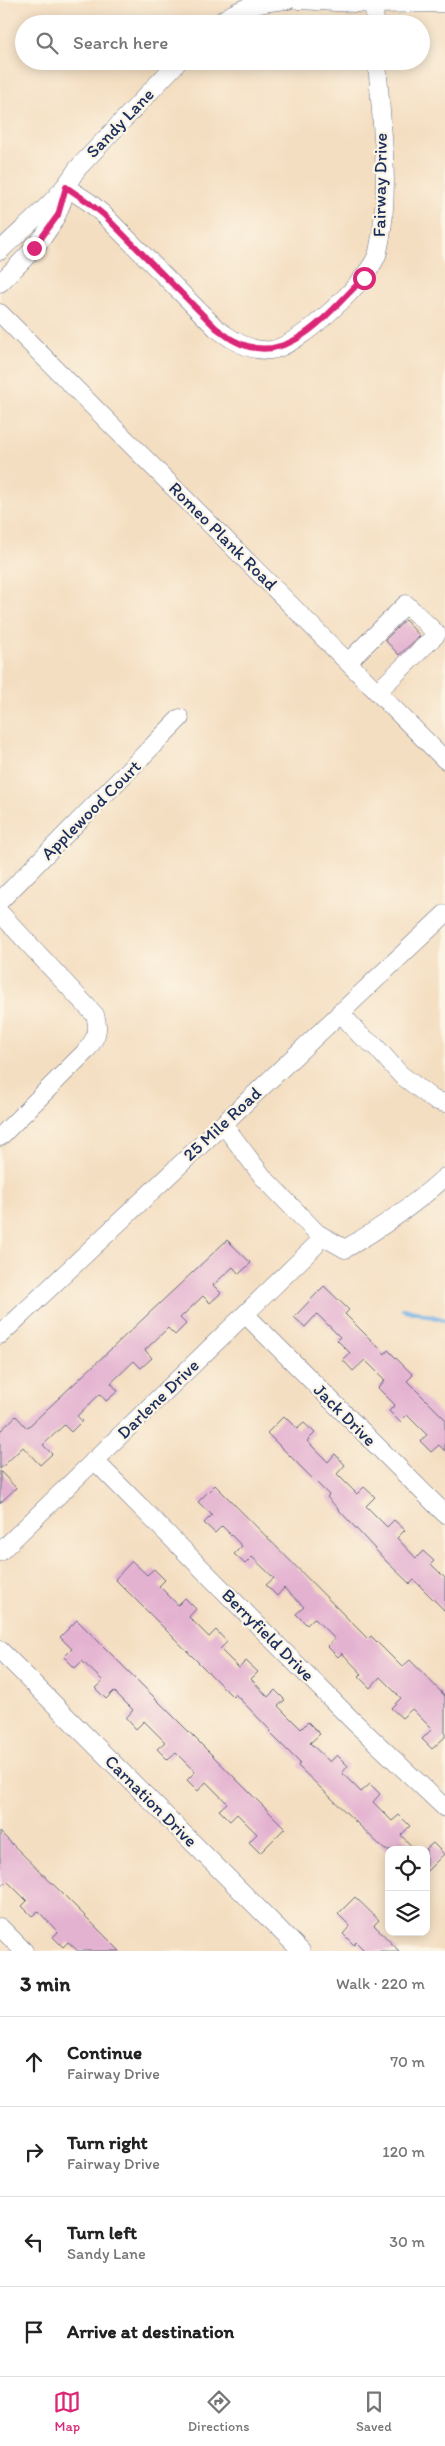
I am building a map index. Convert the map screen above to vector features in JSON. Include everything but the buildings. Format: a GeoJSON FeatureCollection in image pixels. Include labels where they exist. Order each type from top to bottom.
{"type":"FeatureCollection","features":[{"type":"Feature","properties":{"kind":"street"},"geometry":{"type":"LineString","coordinates":[[233,15],[247,7],[266,1],[288,0]]}},
{"type":"Feature","properties":{"kind":"street"},"geometry":{"type":"LineString","coordinates":[[298,0],[374,4],[445,3]]}},
{"type":"Feature","properties":{"kind":"street"},"geometry":{"type":"LineString","coordinates":[[374,4],[375,15]]}},
{"type":"Feature","properties":{"kind":"street","name":"Sandy Lane"},"geometry":{"type":"LineString","coordinates":[[0,251],[66,187],[77,169],[170,70]]}},
{"type":"Feature","properties":{"kind":"street","name":"Fairway Drive"},"geometry":{"type":"LineString","coordinates":[[66,187],[104,215],[216,328],[234,341],[255,349],[272,350],[289,344],[305,335],[364,278],[378,254],[382,228],[384,180],[378,70]]}},
{"type":"Feature","properties":{"kind":"street","name":"Sandy Lane"},"geometry":{"type":"LineString","coordinates":[[0,283],[46,233],[58,215],[66,187]]}},
{"type":"Feature","properties":{"kind":"street","name":"Romeo Plank Road"},"geometry":{"type":"LineString","coordinates":[[0,313],[445,760]]}},
{"type":"Feature","properties":{"kind":"street"},"geometry":{"type":"LineString","coordinates":[[348,662],[406,604],[437,634],[377,692]]}},
{"type":"Feature","properties":{"kind":"street","name":"Applewood Court"},"geometry":{"type":"LineString","coordinates":[[0,901],[147,754],[180,718]]}},
{"type":"Feature","properties":{"kind":"street"},"geometry":{"type":"LineString","coordinates":[[0,913],[95,1015],[98,1026],[96,1038],[86,1051],[0,1137]]}},
{"type":"Feature","properties":{"kind":"street","name":"25 Mile Road"},"geometry":{"type":"LineString","coordinates":[[0,1335],[445,914]]}},
{"type":"Feature","properties":{"kind":"street"},"geometry":{"type":"LineString","coordinates":[[340,1012],[360,1035],[376,1046],[400,1074],[424,1094],[434,1100],[445,1103]]}},
{"type":"Feature","properties":{"kind":"street"},"geometry":{"type":"LineString","coordinates":[[222,1124],[263,1177],[317,1233],[345,1249],[375,1231],[421,1198],[445,1176]]}},
{"type":"Feature","properties":{"kind":"street","name":"Darlene Drive"},"geometry":{"type":"LineString","coordinates":[[0,1552],[315,1246]]}},
{"type":"Feature","properties":{"kind":"street","name":"Jack Drive"},"geometry":{"type":"LineString","coordinates":[[246,1315],[445,1514]]}},
{"type":"Feature","properties":{"kind":"street","name":"Berryfield Drive"},"geometry":{"type":"LineString","coordinates":[[94,1460],[351,1719],[445,1808]]}},
{"type":"Feature","properties":{"kind":"street","name":"Carnation Drive"},"geometry":{"type":"LineString","coordinates":[[0,1650],[301,1951]]}},
{"type":"Feature","properties":{"kind":"street"},"geometry":{"type":"LineString","coordinates":[[0,1927],[24,1951]]}},
{"type":"Feature","properties":{"kind":"waterway"},"geometry":{"type":"LineString","coordinates":[[403,1309],[445,1320]]}},
{"type":"Feature","properties":{"kind":"route"},"geometry":{"type":"LineString","coordinates":[[34,248],[58,215],[66,187],[104,215],[216,328],[234,341],[255,349],[272,350],[289,344],[305,335],[364,278]]}}]}
